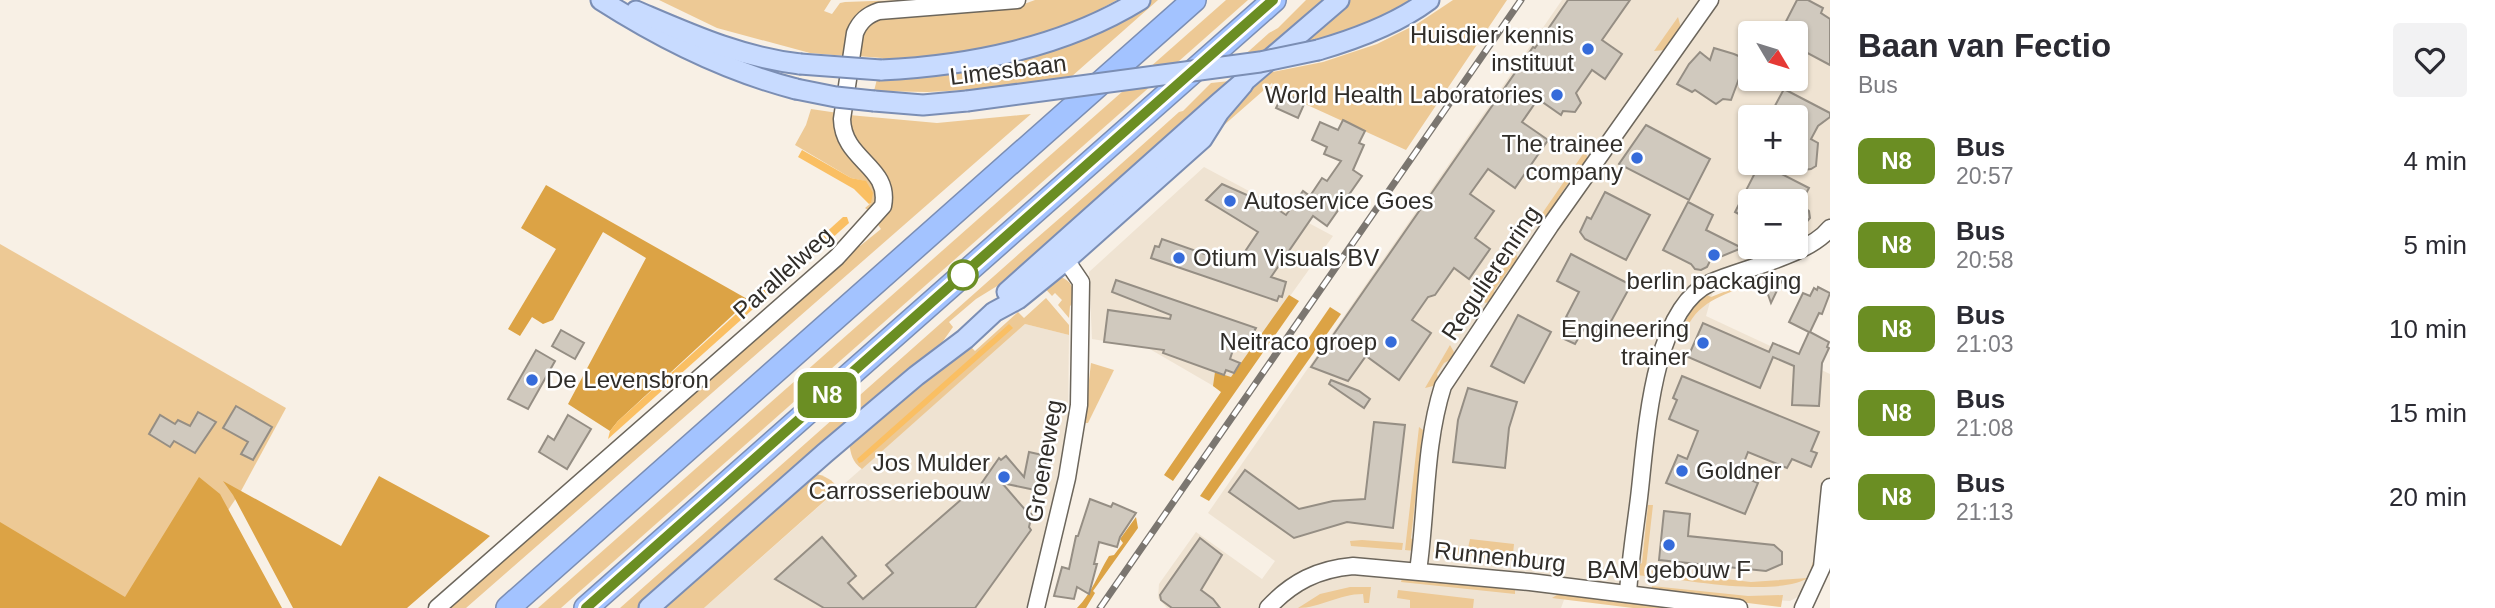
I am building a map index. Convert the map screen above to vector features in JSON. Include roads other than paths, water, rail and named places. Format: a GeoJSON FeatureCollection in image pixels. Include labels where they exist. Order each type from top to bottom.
{"type":"FeatureCollection","features":[{"type":"Feature","properties":{"kind":"highway"},"geometry":{"type":"LineString","coordinates":[[508,608],[1194,0]]}},
{"type":"Feature","properties":{"kind":"highway"},"geometry":{"type":"LineString","coordinates":[[586,608],[1274,0]]}},
{"type":"Feature","properties":{"kind":"main road","name":"Limesbaan"},"geometry":{"type":"LineString","coordinates":[[601,0],[650,31],[752,76],[836,97],[923,105],[967,102],[1260,62],[1318,51],[1345,43],[1393,22],[1429,0]]}},
{"type":"Feature","properties":{"kind":"main road","name":"Limesbaan"},"geometry":{"type":"LineString","coordinates":[[613,0],[731,50],[774,61],[881,70],[941,65],[1034,45],[1099,21],[1140,0]]}},
{"type":"Feature","properties":{"kind":"main road"},"geometry":{"type":"LineString","coordinates":[[649,608],[815,462],[994,312],[1018,299],[1066,251],[1202,139],[1219,112],[1243,84],[1339,0]]}},
{"type":"Feature","properties":{"kind":"street","name":"Parallelweg"},"geometry":{"type":"LineString","coordinates":[[437,608],[837,257],[883,206],[883,185],[849,145],[843,132],[842,119],[855,33],[859,24],[872,13],[879,11],[1017,0]]}},
{"type":"Feature","properties":{"kind":"street","name":"Regulierenring"},"geometry":{"type":"LineString","coordinates":[[1418,571],[1427,466],[1437,405],[1443,386],[1550,226],[1710,0]]}},
{"type":"Feature","properties":{"kind":"street"},"geometry":{"type":"LineString","coordinates":[[1628,593],[1647,427],[1660,358],[1678,313],[1691,295],[1709,284],[1816,243],[1830,228]]}},
{"type":"Feature","properties":{"kind":"street","name":"Groeneweg"},"geometry":{"type":"LineString","coordinates":[[1036,608],[1066,478],[1079,405],[1080,282],[1066,251]]}},
{"type":"Feature","properties":{"kind":"street"},"geometry":{"type":"LineString","coordinates":[[1803,608],[1822,567],[1830,487]]}},
{"type":"Feature","properties":{"kind":"street","name":"Runnenburg"},"geometry":{"type":"LineString","coordinates":[[1268,608],[1292,586],[1324,571],[1368,566],[1628,593],[1739,608]]}},
{"type":"Feature","properties":{"kind":"railway"},"geometry":{"type":"LineString","coordinates":[[1100,608],[1521,0]]}},
{"type":"Feature","properties":{"kind":"place","name":"Huisdier kennis instituut"},"geometry":{"type":"Point","coordinates":[1588,49]}},
{"type":"Feature","properties":{"kind":"place","name":"World Health Laboratories"},"geometry":{"type":"Point","coordinates":[1557,95]}},
{"type":"Feature","properties":{"kind":"place","name":"The trainee company"},"geometry":{"type":"Point","coordinates":[1637,158]}},
{"type":"Feature","properties":{"kind":"place","name":"Autoservice Goes"},"geometry":{"type":"Point","coordinates":[1230,201]}},
{"type":"Feature","properties":{"kind":"place","name":"berlin packaging"},"geometry":{"type":"Point","coordinates":[1714,255]}},
{"type":"Feature","properties":{"kind":"place","name":"Otium Visuals BV"},"geometry":{"type":"Point","coordinates":[1179,258]}},
{"type":"Feature","properties":{"kind":"place","name":"Neitraco groep"},"geometry":{"type":"Point","coordinates":[1391,342]}},
{"type":"Feature","properties":{"kind":"place","name":"Engineering trainer"},"geometry":{"type":"Point","coordinates":[1703,343]}},
{"type":"Feature","properties":{"kind":"place","name":"De Levensbron"},"geometry":{"type":"Point","coordinates":[532,380]}},
{"type":"Feature","properties":{"kind":"place","name":"Goldner"},"geometry":{"type":"Point","coordinates":[1682,471]}},
{"type":"Feature","properties":{"kind":"place","name":"Jos Mulder Carrosseriebouw"},"geometry":{"type":"Point","coordinates":[1004,477]}},
{"type":"Feature","properties":{"kind":"place","name":"BAM gebouw F"},"geometry":{"type":"Point","coordinates":[1669,545]}}]}
